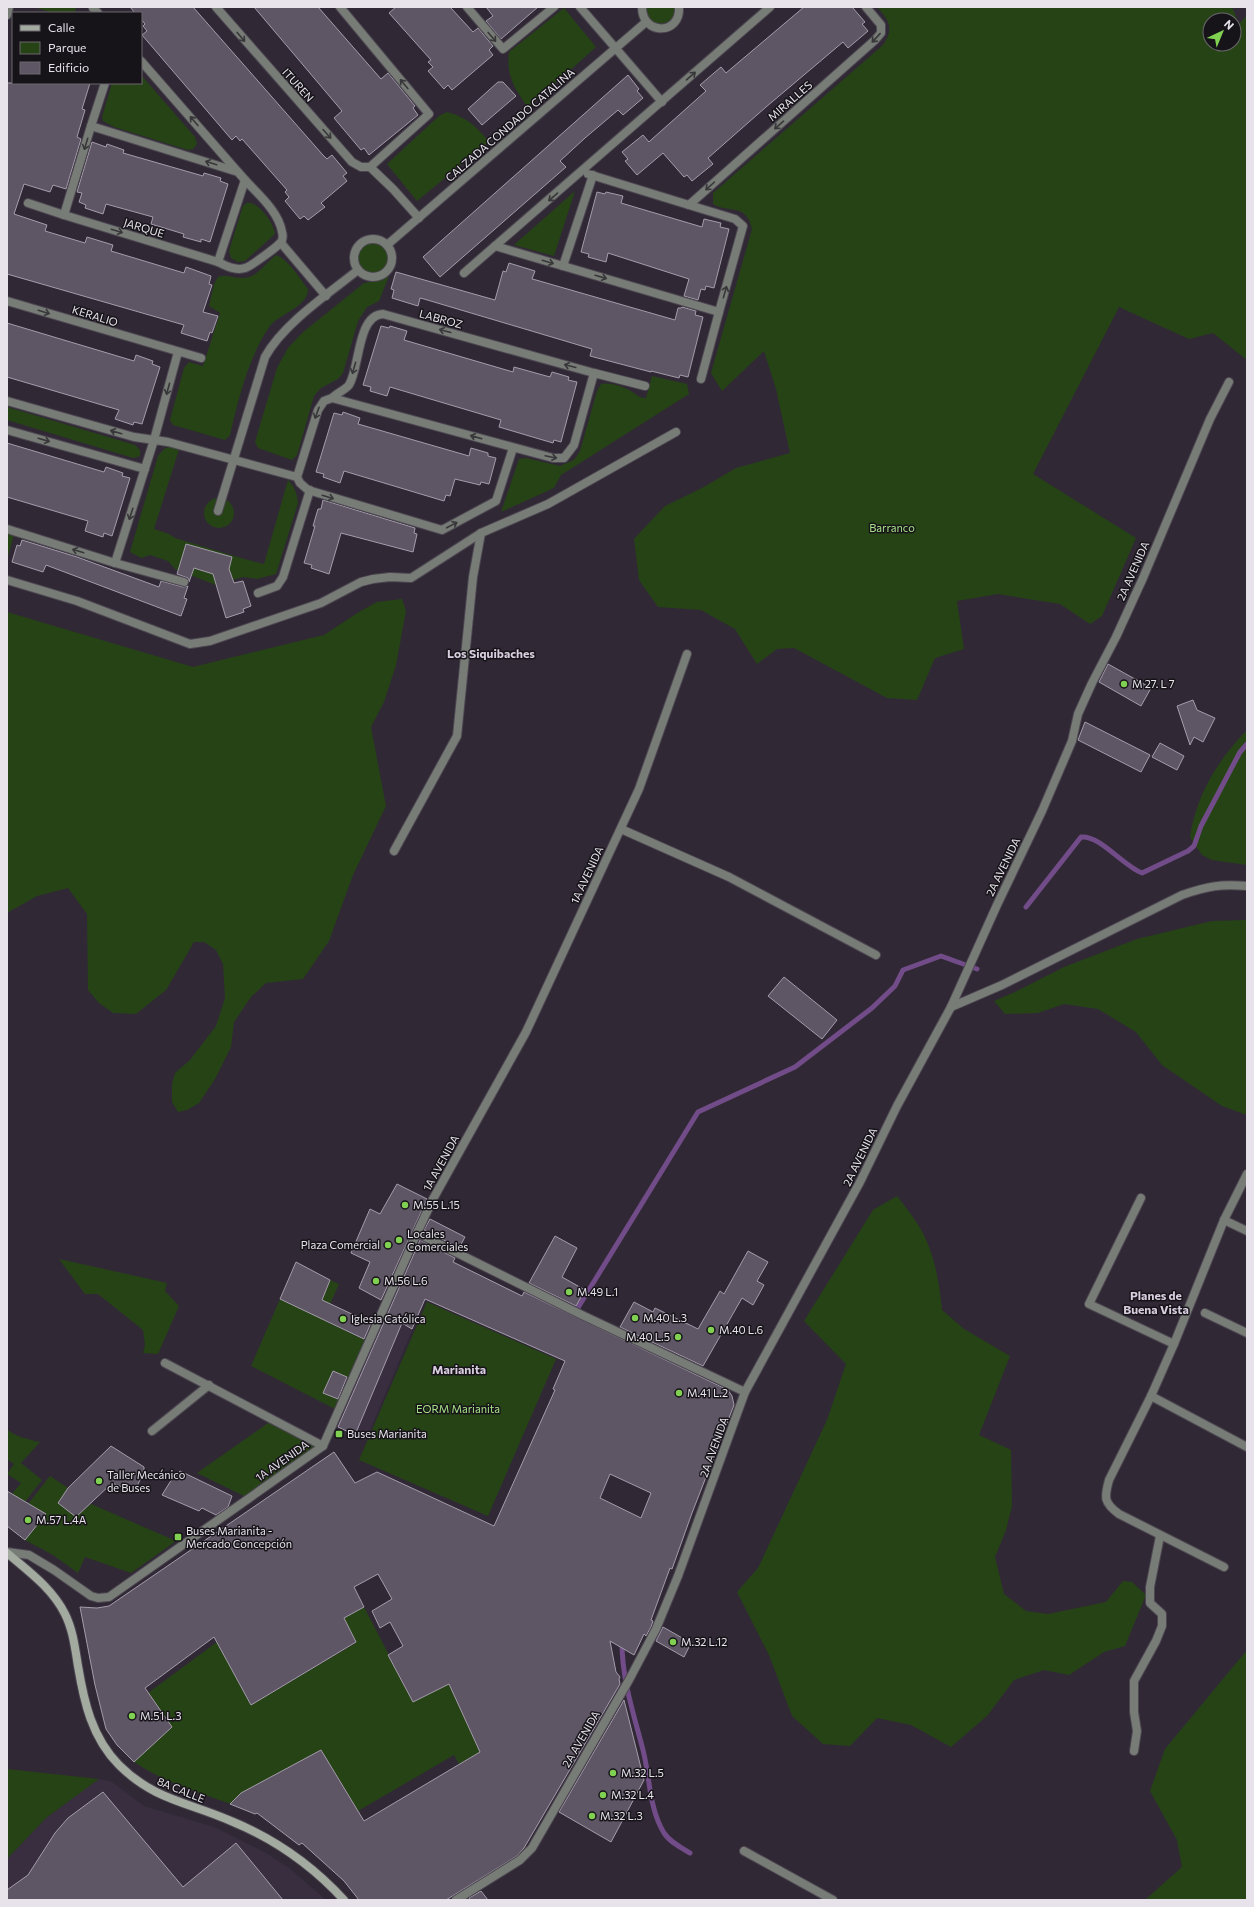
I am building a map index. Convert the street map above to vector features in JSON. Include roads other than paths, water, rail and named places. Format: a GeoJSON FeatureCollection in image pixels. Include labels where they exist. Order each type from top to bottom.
{"type":"FeatureCollection","features":[{"type":"Feature","properties":{"kind":"main road","name":"8A CALLE"},"geometry":{"type":"LineString","coordinates":[[7,1552],[40,1581],[58,1601],[72,1633],[87,1710],[99,1738],[119,1765],[137,1781],[153,1792],[230,1820],[284,1848],[308,1865],[344,1900]]}},
{"type":"Feature","properties":{"kind":"street"},"geometry":{"type":"LineString","coordinates":[[7,15],[9,7]]}},
{"type":"Feature","properties":{"kind":"street","name":"ITUREN"},"geometry":{"type":"LineString","coordinates":[[216,7],[352,162],[361,167],[370,167],[393,189],[418,218]]}},
{"type":"Feature","properties":{"kind":"street"},"geometry":{"type":"LineString","coordinates":[[340,7],[429,114],[370,167]]}},
{"type":"Feature","properties":{"kind":"street"},"geometry":{"type":"LineString","coordinates":[[467,7],[503,49],[554,7]]}},
{"type":"Feature","properties":{"kind":"street"},"geometry":{"type":"LineString","coordinates":[[580,7],[662,102]]}},
{"type":"Feature","properties":{"kind":"street"},"geometry":{"type":"LineString","coordinates":[[642,7],[642,14],[646,22],[654,28],[668,28],[677,20],[680,7]]}},
{"type":"Feature","properties":{"kind":"street"},"geometry":{"type":"LineString","coordinates":[[464,273],[770,7]]}},
{"type":"Feature","properties":{"kind":"street","name":"MIRALLES"},"geometry":{"type":"LineString","coordinates":[[689,206],[875,40],[881,33],[881,25],[866,7]]}},
{"type":"Feature","properties":{"kind":"street","name":"CALZADA CONDADO CATALINA"},"geometry":{"type":"LineString","coordinates":[[388,245],[646,22]]}},
{"type":"Feature","properties":{"kind":"street"},"geometry":{"type":"LineString","coordinates":[[142,62],[275,214],[282,230],[281,243],[326,296]]}},
{"type":"Feature","properties":{"kind":"street"},"geometry":{"type":"LineString","coordinates":[[64,215],[105,84]]}},
{"type":"Feature","properties":{"kind":"street"},"geometry":{"type":"LineString","coordinates":[[91,126],[238,172]]}},
{"type":"Feature","properties":{"kind":"street"},"geometry":{"type":"LineString","coordinates":[[582,172],[735,219],[743,226],[700,379]]}},
{"type":"Feature","properties":{"kind":"street"},"geometry":{"type":"LineString","coordinates":[[563,266],[593,175]]}},
{"type":"Feature","properties":{"kind":"street"},"geometry":{"type":"LineString","coordinates":[[218,262],[245,180]]}},
{"type":"Feature","properties":{"kind":"street","name":"JARQUE"},"geometry":{"type":"LineString","coordinates":[[28,203],[218,262],[232,268],[245,268],[281,243]]}},
{"type":"Feature","properties":{"kind":"street"},"geometry":{"type":"LineString","coordinates":[[377,239],[388,245],[392,262],[385,272],[380,276],[368,276],[358,270],[354,259],[354,253],[360,243],[365,240],[377,239]]}},
{"type":"Feature","properties":{"kind":"street"},"geometry":{"type":"LineString","coordinates":[[495,246],[719,312]]}},
{"type":"Feature","properties":{"kind":"street"},"geometry":{"type":"LineString","coordinates":[[218,511],[268,350],[279,336],[358,270]]}},
{"type":"Feature","properties":{"kind":"street","name":"KERALIO"},"geometry":{"type":"LineString","coordinates":[[7,301],[201,358]]}},
{"type":"Feature","properties":{"kind":"street","name":"LABROZ"},"geometry":{"type":"LineString","coordinates":[[297,477],[318,410],[324,401],[332,398],[348,385],[367,323],[378,314],[390,316],[644,386]]}},
{"type":"Feature","properties":{"kind":"street"},"geometry":{"type":"LineString","coordinates":[[115,563],[154,440],[178,352]]}},
{"type":"Feature","properties":{"kind":"street"},"geometry":{"type":"LineString","coordinates":[[332,398],[513,448],[560,459],[567,455],[574,445],[594,373]]}},
{"type":"Feature","properties":{"kind":"street","name":"2A AVENIDA"},"geometry":{"type":"LineString","coordinates":[[456,1900],[520,1860],[528,1853],[619,1697],[656,1629],[678,1576],[745,1392],[860,1182],[897,1106],[952,1007],[974,956],[1042,811],[1072,741],[1078,714],[1089,689],[1116,637],[1137,591],[1210,419],[1229,382]]}},
{"type":"Feature","properties":{"kind":"street"},"geometry":{"type":"LineString","coordinates":[[7,401],[134,437],[168,442],[297,477],[304,488],[442,530],[496,501],[513,448]]}},
{"type":"Feature","properties":{"kind":"street"},"geometry":{"type":"LineString","coordinates":[[7,430],[145,469]]}},
{"type":"Feature","properties":{"kind":"street"},"geometry":{"type":"LineString","coordinates":[[7,580],[77,601],[190,644],[210,641],[321,603],[361,582],[373,578],[412,578],[481,533],[548,504],[676,432]]}},
{"type":"Feature","properties":{"kind":"street"},"geometry":{"type":"LineString","coordinates":[[258,593],[277,586],[283,577],[310,490]]}},
{"type":"Feature","properties":{"kind":"street"},"geometry":{"type":"LineString","coordinates":[[7,529],[115,563],[184,582]]}},
{"type":"Feature","properties":{"kind":"street"},"geometry":{"type":"LineString","coordinates":[[394,851],[457,736],[473,577],[481,533]]}},
{"type":"Feature","properties":{"kind":"street","name":"1A AVENIDA"},"geometry":{"type":"LineString","coordinates":[[7,1552],[29,1555],[54,1570],[91,1596],[98,1598],[109,1597],[324,1446],[433,1199],[526,1032],[621,829],[639,789],[687,654]]}},
{"type":"Feature","properties":{"kind":"street"},"geometry":{"type":"LineString","coordinates":[[621,829],[729,877],[876,955]]}},
{"type":"Feature","properties":{"kind":"street"},"geometry":{"type":"LineString","coordinates":[[952,1007],[1002,985],[1182,895],[1204,887],[1223,884],[1247,886]]}},
{"type":"Feature","properties":{"kind":"street"},"geometry":{"type":"LineString","coordinates":[[1224,1567],[1119,1514],[1110,1507],[1106,1500],[1106,1490],[1109,1480],[1151,1396],[1174,1344],[1224,1220],[1247,1174]]}},
{"type":"Feature","properties":{"kind":"street"},"geometry":{"type":"LineString","coordinates":[[1141,1198],[1089,1304],[1174,1344]]}},
{"type":"Feature","properties":{"kind":"street"},"geometry":{"type":"LineString","coordinates":[[1224,1220],[1247,1231]]}},
{"type":"Feature","properties":{"kind":"street"},"geometry":{"type":"LineString","coordinates":[[417,1233],[578,1313],[745,1392]]}},
{"type":"Feature","properties":{"kind":"street"},"geometry":{"type":"LineString","coordinates":[[1205,1312],[1247,1333]]}},
{"type":"Feature","properties":{"kind":"street"},"geometry":{"type":"LineString","coordinates":[[165,1362],[324,1446]]}},
{"type":"Feature","properties":{"kind":"street"},"geometry":{"type":"LineString","coordinates":[[152,1431],[209,1386]]}},
{"type":"Feature","properties":{"kind":"street"},"geometry":{"type":"LineString","coordinates":[[1151,1396],[1247,1447]]}},
{"type":"Feature","properties":{"kind":"street"},"geometry":{"type":"LineString","coordinates":[[1134,1750],[1137,1731],[1134,1712],[1134,1681],[1156,1641],[1162,1626],[1162,1614],[1150,1603],[1150,1587],[1160,1536]]}},
{"type":"Feature","properties":{"kind":"street"},"geometry":{"type":"LineString","coordinates":[[744,1851],[832,1900]]}},
{"type":"Feature","properties":{"kind":"waterway"},"geometry":{"type":"LineString","coordinates":[[1026,907],[1081,837],[1096,841],[1142,873],[1188,851],[1194,846],[1201,826],[1240,752],[1247,744]]}},
{"type":"Feature","properties":{"kind":"waterway"},"geometry":{"type":"LineString","coordinates":[[575,1314],[698,1112],[795,1067],[872,1008],[895,986],[903,970],[941,956],[977,969]]}},
{"type":"Feature","properties":{"kind":"waterway"},"geometry":{"type":"LineString","coordinates":[[622,1643],[626,1684],[643,1750],[655,1814],[666,1836],[690,1853]]}},
{"type":"Feature","properties":{"kind":"place","name":"M 27. L 7"},"geometry":{"type":"Point","coordinates":[1124,684]}},
{"type":"Feature","properties":{"kind":"place","name":"M.55 L.15"},"geometry":{"type":"Point","coordinates":[405,1205]}},
{"type":"Feature","properties":{"kind":"place","name":"Locales Comerciales"},"geometry":{"type":"Point","coordinates":[399,1240]}},
{"type":"Feature","properties":{"kind":"place","name":"Plaza Comercial"},"geometry":{"type":"Point","coordinates":[388,1245]}},
{"type":"Feature","properties":{"kind":"place","name":"M.56 L.6"},"geometry":{"type":"Point","coordinates":[376,1281]}},
{"type":"Feature","properties":{"kind":"place","name":"M.49 L.1"},"geometry":{"type":"Point","coordinates":[569,1292]}},
{"type":"Feature","properties":{"kind":"place","name":"M.40 L.3"},"geometry":{"type":"Point","coordinates":[635,1318]}},
{"type":"Feature","properties":{"kind":"place","name":"Iglesia Católica"},"geometry":{"type":"Point","coordinates":[343,1319]}},
{"type":"Feature","properties":{"kind":"place","name":"M.40 L.6"},"geometry":{"type":"Point","coordinates":[711,1330]}},
{"type":"Feature","properties":{"kind":"place","name":"M.40 L.5"},"geometry":{"type":"Point","coordinates":[678,1337]}},
{"type":"Feature","properties":{"kind":"place","name":"M.41 L.2"},"geometry":{"type":"Point","coordinates":[679,1393]}},
{"type":"Feature","properties":{"kind":"place","name":"Buses Marianita"},"geometry":{"type":"Point","coordinates":[339,1434]}},
{"type":"Feature","properties":{"kind":"place","name":"Taller Mecánico de Buses"},"geometry":{"type":"Point","coordinates":[99,1481]}},
{"type":"Feature","properties":{"kind":"place","name":"M.57 L.4A"},"geometry":{"type":"Point","coordinates":[28,1520]}},
{"type":"Feature","properties":{"kind":"place","name":"Buses Marianita - Mercado Concepción"},"geometry":{"type":"Point","coordinates":[178,1537]}},
{"type":"Feature","properties":{"kind":"place","name":"M.32 L.12"},"geometry":{"type":"Point","coordinates":[673,1642]}},
{"type":"Feature","properties":{"kind":"place","name":"M.51 L.3"},"geometry":{"type":"Point","coordinates":[132,1716]}},
{"type":"Feature","properties":{"kind":"place","name":"M.32 L.5"},"geometry":{"type":"Point","coordinates":[613,1773]}},
{"type":"Feature","properties":{"kind":"place","name":"M.32 L.4"},"geometry":{"type":"Point","coordinates":[603,1795]}},
{"type":"Feature","properties":{"kind":"place","name":"M.32 L.3"},"geometry":{"type":"Point","coordinates":[592,1816]}},
{"type":"Feature","properties":{"kind":"district","name":"Los Siquibaches"},"geometry":{"type":"Point","coordinates":[491,654]}},
{"type":"Feature","properties":{"kind":"district","name":"Planes de Buena Vista"},"geometry":{"type":"Point","coordinates":[1156,1303]}},
{"type":"Feature","properties":{"kind":"district","name":"Marianita"},"geometry":{"type":"Point","coordinates":[459,1370]}},
{"type":"Feature","properties":{"kind":"park label","name":"Barranco"},"geometry":{"type":"Point","coordinates":[892,528]}},
{"type":"Feature","properties":{"kind":"park label","name":"EORM Marianita"},"geometry":{"type":"Point","coordinates":[458,1409]}}]}
